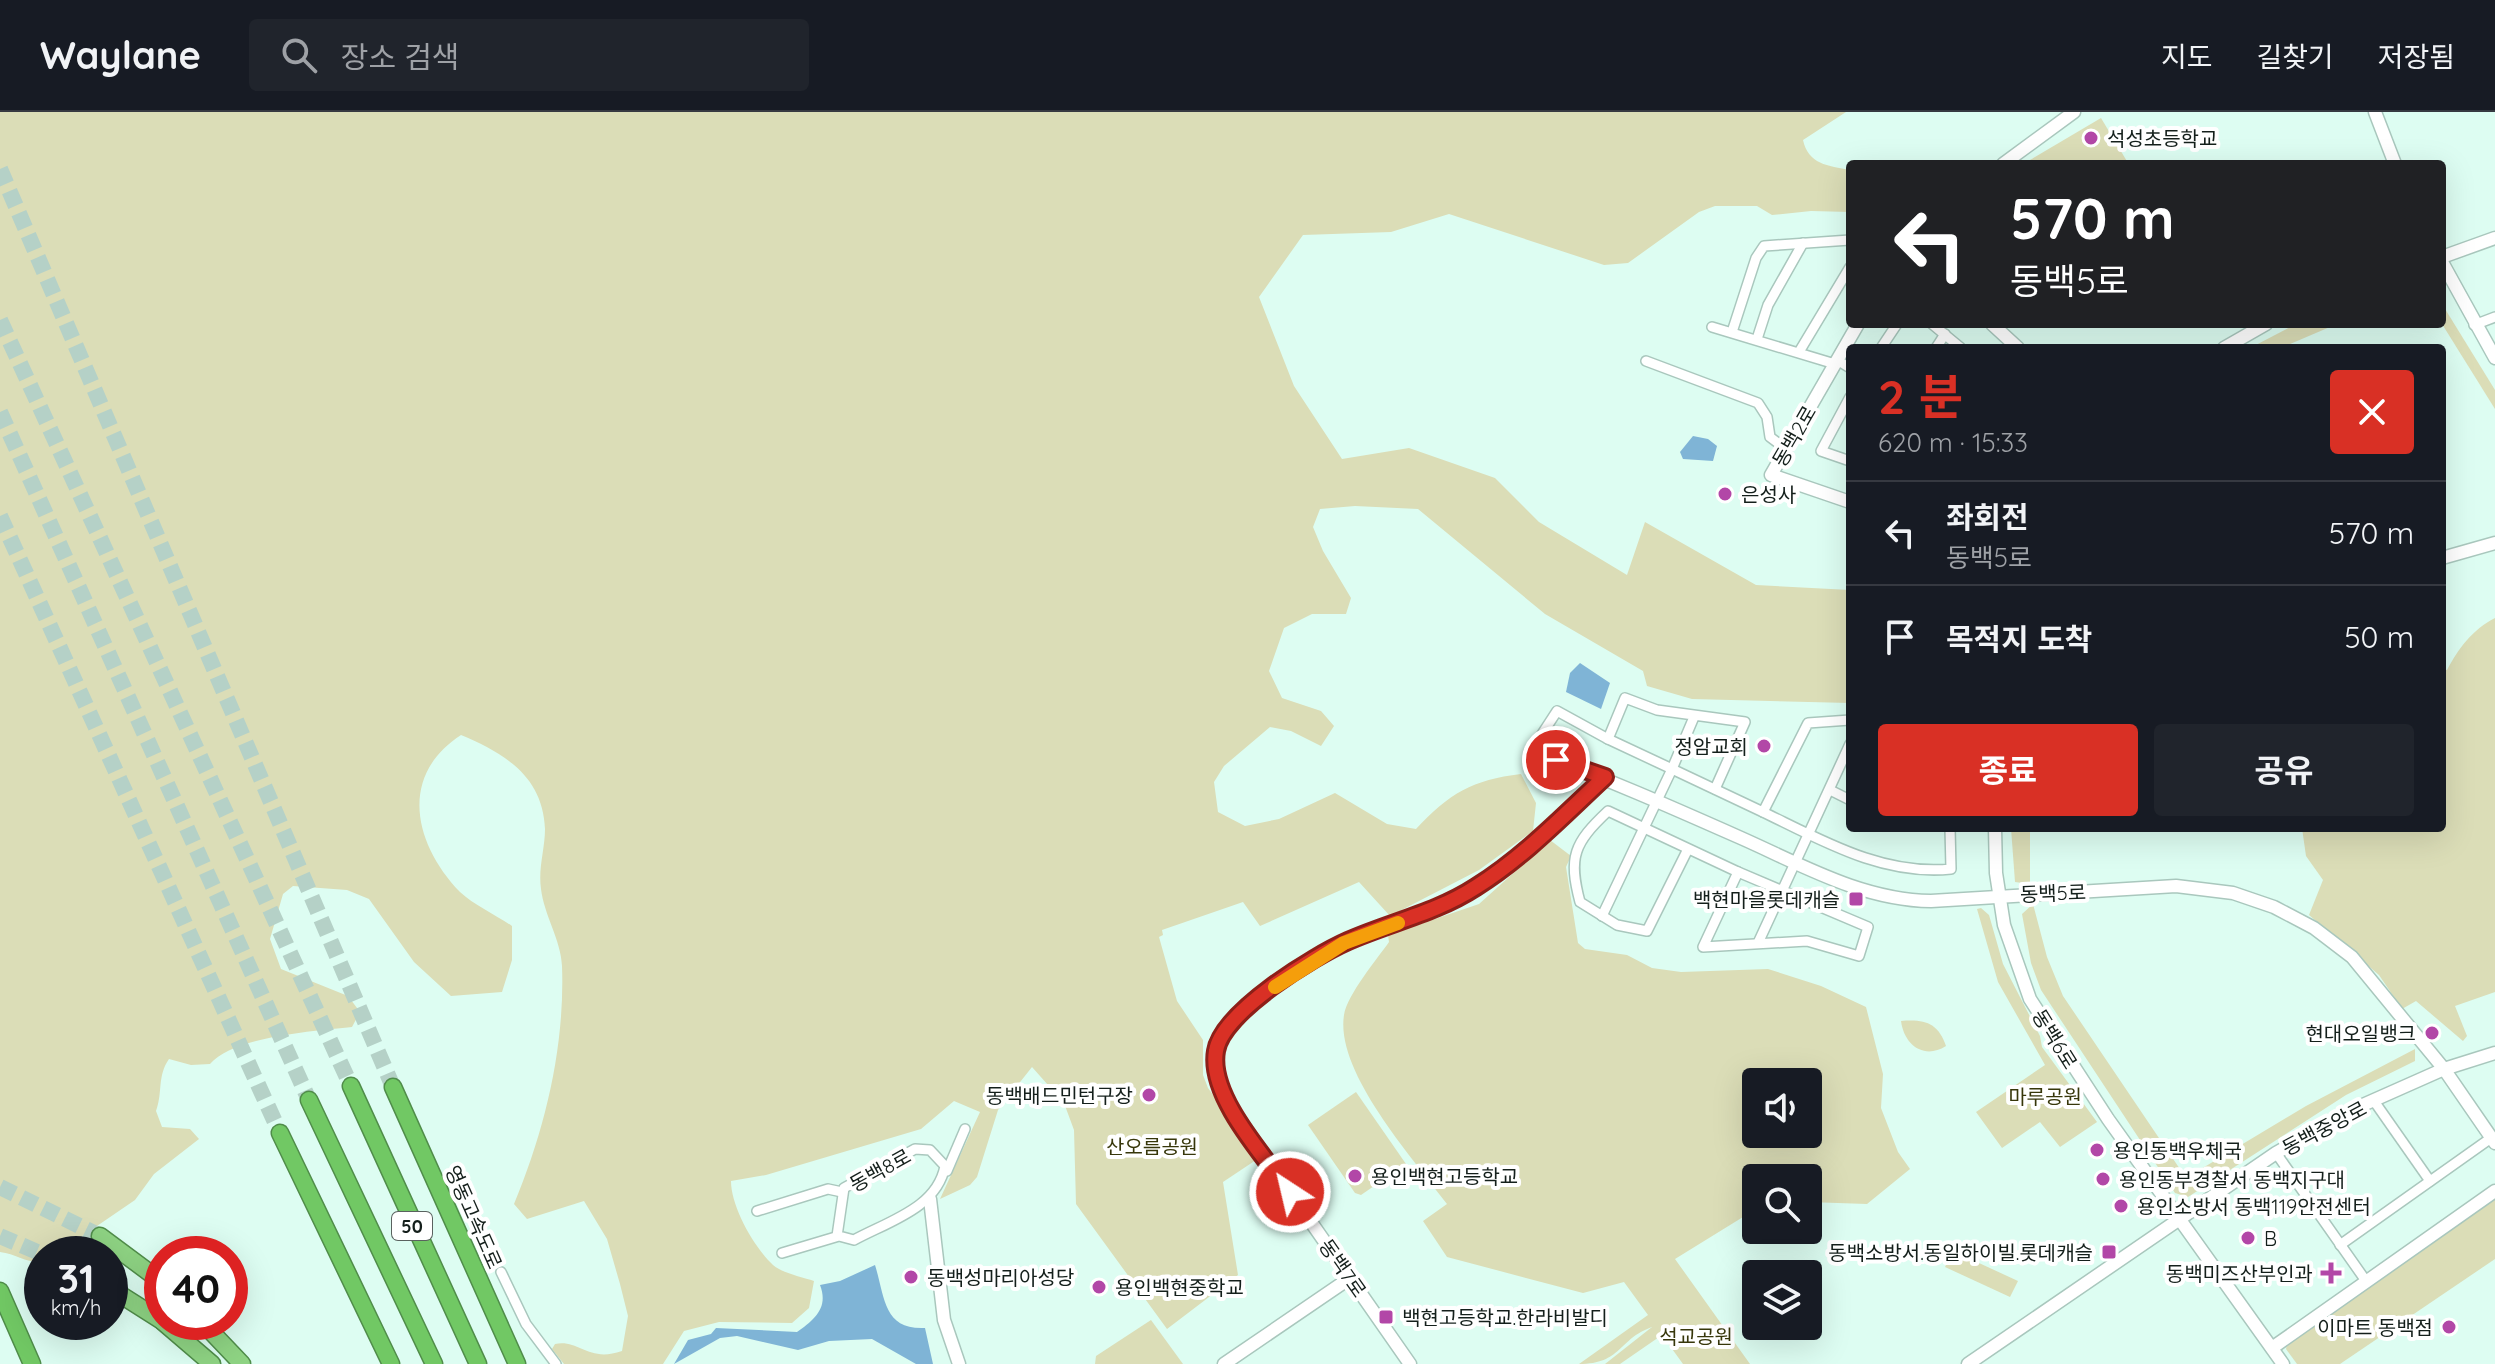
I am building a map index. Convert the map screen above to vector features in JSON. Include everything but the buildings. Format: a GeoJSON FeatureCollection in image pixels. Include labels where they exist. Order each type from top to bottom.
{"type":"FeatureCollection","features":[{"type":"Feature","properties":{"kind":"highway","name":"50"},"geometry":{"type":"LineString","coordinates":[[351,1086],[478,1364]]}},
{"type":"Feature","properties":{"kind":"highway","name":"영동고속도로"},"geometry":{"type":"LineString","coordinates":[[393,1087],[517,1364]]}},
{"type":"Feature","properties":{"kind":"highway","name":"50"},"geometry":{"type":"LineString","coordinates":[[309,1100],[434,1364]]}},
{"type":"Feature","properties":{"kind":"highway"},"geometry":{"type":"LineString","coordinates":[[280,1133],[391,1364]]}},
{"type":"Feature","properties":{"kind":"highway"},"geometry":{"type":"LineString","coordinates":[[0,1291],[32,1364]]}},
{"type":"Feature","properties":{"kind":"highway"},"geometry":{"type":"LineString","coordinates":[[184,1340],[212,1364]]}},
{"type":"Feature","properties":{"kind":"highway"},"geometry":{"type":"LineString","coordinates":[[219,1340],[242,1364]]}},
{"type":"Feature","properties":{"kind":"street"},"geometry":{"type":"LineString","coordinates":[[2008,160],[2074,112]]}},
{"type":"Feature","properties":{"kind":"street"},"geometry":{"type":"LineString","coordinates":[[2375,112],[2393,160]]}},
{"type":"Feature","properties":{"kind":"street"},"geometry":{"type":"LineString","coordinates":[[2446,258],[2495,238]]}},
{"type":"Feature","properties":{"kind":"street"},"geometry":{"type":"LineString","coordinates":[[1732,332],[1761,250],[1768,245],[1846,240]]}},
{"type":"Feature","properties":{"kind":"street"},"geometry":{"type":"LineString","coordinates":[[1757,339],[1768,305],[1803,243]]}},
{"type":"Feature","properties":{"kind":"street"},"geometry":{"type":"LineString","coordinates":[[2446,268],[2474,325],[2495,358]]}},
{"type":"Feature","properties":{"kind":"street"},"geometry":{"type":"LineString","coordinates":[[1799,352],[1846,274]]}},
{"type":"Feature","properties":{"kind":"street"},"geometry":{"type":"LineString","coordinates":[[2474,325],[2495,317]]}},
{"type":"Feature","properties":{"kind":"street"},"geometry":{"type":"LineString","coordinates":[[1712,327],[1846,366]]}},
{"type":"Feature","properties":{"kind":"street"},"geometry":{"type":"LineString","coordinates":[[1937,328],[1956,344]]}},
{"type":"Feature","properties":{"kind":"street"},"geometry":{"type":"LineString","coordinates":[[1996,328],[2014,344]]}},
{"type":"Feature","properties":{"kind":"street"},"geometry":{"type":"LineString","coordinates":[[2231,344],[2259,328]]}},
{"type":"Feature","properties":{"kind":"street"},"geometry":{"type":"LineString","coordinates":[[1939,344],[1945,334]]}},
{"type":"Feature","properties":{"kind":"street","name":"동백2로"},"geometry":{"type":"LineString","coordinates":[[1846,345],[1771,475],[1846,501]]}},
{"type":"Feature","properties":{"kind":"street"},"geometry":{"type":"LineString","coordinates":[[1646,361],[1758,403],[1767,417],[1770,437],[1786,449]]}},
{"type":"Feature","properties":{"kind":"street"},"geometry":{"type":"LineString","coordinates":[[1846,404],[1821,451],[1846,460]]}},
{"type":"Feature","properties":{"kind":"street"},"geometry":{"type":"LineString","coordinates":[[2446,557],[2495,543]]}},
{"type":"Feature","properties":{"kind":"street"},"geometry":{"type":"LineString","coordinates":[[1608,739],[1625,698],[1657,710],[1745,722],[1715,789]]}},
{"type":"Feature","properties":{"kind":"street"},"geometry":{"type":"LineString","coordinates":[[1531,751],[1557,711],[1608,739],[1809,834],[1883,865],[1928,871],[1951,869],[1950,832]]}},
{"type":"Feature","properties":{"kind":"street"},"geometry":{"type":"LineString","coordinates":[[1602,916],[1658,801],[1694,717]]}},
{"type":"Feature","properties":{"kind":"street"},"geometry":{"type":"LineString","coordinates":[[1763,812],[1808,723],[1846,720]]}},
{"type":"Feature","properties":{"kind":"street","name":"동백5로"},"geometry":{"type":"LineString","coordinates":[[1531,751],[1605,777],[1844,884],[1893,898],[1931,901],[1999,894],[2176,886],[2233,893],[2274,907],[2314,928],[2352,957],[2444,1069],[2493,1140]]}},
{"type":"Feature","properties":{"kind":"street"},"geometry":{"type":"LineString","coordinates":[[1758,943],[1846,753]]}},
{"type":"Feature","properties":{"kind":"street","name":"동백7로"},"geometry":{"type":"LineString","coordinates":[[1410,1364],[1228,1104],[1219,1087],[1215,1067],[1217,1045],[1238,1017],[1307,963],[1371,931],[1446,904],[1501,871],[1605,777]]}},
{"type":"Feature","properties":{"kind":"street"},"geometry":{"type":"LineString","coordinates":[[1830,790],[1846,798]]}},
{"type":"Feature","properties":{"kind":"street"},"geometry":{"type":"LineString","coordinates":[[1688,849],[1647,931],[1617,925],[1580,902],[1571,869],[1585,833],[1608,811],[1781,892],[1868,927],[1859,956],[1807,941],[1703,947],[1738,872]]}},
{"type":"Feature","properties":{"kind":"street","name":"동백6로"},"geometry":{"type":"LineString","coordinates":[[1995,832],[1999,894],[2010,947],[2030,999],[2066,1058],[2283,1364]]}},
{"type":"Feature","properties":{"kind":"street","name":"동백중앙로"},"geometry":{"type":"LineString","coordinates":[[1968,1364],[2276,1153],[2347,1112],[2444,1069],[2495,1053]]}},
{"type":"Feature","properties":{"kind":"street"},"geometry":{"type":"LineString","coordinates":[[2374,1101],[2430,1181]]}},
{"type":"Feature","properties":{"kind":"street"},"geometry":{"type":"LineString","coordinates":[[782,1253],[837,1236],[854,1240],[930,1199],[942,1181],[965,1129]]}},
{"type":"Feature","properties":{"kind":"street"},"geometry":{"type":"LineString","coordinates":[[2340,1245],[2493,1140]]}},
{"type":"Feature","properties":{"kind":"street","name":"동백8로"},"geometry":{"type":"LineString","coordinates":[[757,1211],[828,1189],[842,1192],[915,1149],[930,1150],[937,1155],[945,1166],[942,1181]]}},
{"type":"Feature","properties":{"kind":"street"},"geometry":{"type":"LineString","coordinates":[[2276,1153],[2366,1281]]}},
{"type":"Feature","properties":{"kind":"street"},"geometry":{"type":"LineString","coordinates":[[2272,1348],[2495,1191]]}},
{"type":"Feature","properties":{"kind":"street","name":"동백8로"},"geometry":{"type":"LineString","coordinates":[[837,1236],[842,1192]]}},
{"type":"Feature","properties":{"kind":"street"},"geometry":{"type":"LineString","coordinates":[[930,1199],[944,1320],[959,1364]]}},
{"type":"Feature","properties":{"kind":"street"},"geometry":{"type":"LineString","coordinates":[[501,1272],[526,1324],[556,1364]]}},
{"type":"Feature","properties":{"kind":"street"},"geometry":{"type":"LineString","coordinates":[[1224,1364],[1350,1278]]}},
{"type":"Feature","properties":{"kind":"green space","name":"산오름공원"},"geometry":{"type":"Polygon","coordinates":[[[0,112],[1846,112],[1803,140],[1814,159],[1846,169],[1846,212],[1772,215],[1757,206],[1715,206],[1699,212],[1628,263],[1604,265],[1449,214],[1391,232],[1303,235],[1259,297],[1294,386],[1342,459],[1409,448],[1495,478],[1539,522],[1627,575],[1645,522],[1756,585],[1846,590],[1846,703],[1692,699],[1647,686],[1643,671],[1545,614],[1418,509],[1355,506],[1320,509],[1313,527],[1323,551],[1351,598],[1346,614],[1312,614],[1284,628],[1269,671],[1282,698],[1321,711],[1334,726],[1321,746],[1291,731],[1270,727],[1224,766],[1214,782],[1218,812],[1245,826],[1279,819],[1335,793],[1387,824],[1416,829],[1463,790],[1489,780],[1521,774],[1536,803],[1533,831],[1479,870],[1390,916],[1359,882],[1260,926],[1243,902],[1162,930],[1163,935],[1159,937],[1177,1001],[1203,1040],[1203,1075],[1208,1088],[1259,1158],[1223,1182],[1238,1275],[1167,1329],[1076,1204],[1074,1130],[1064,1103],[1032,1067],[998,1110],[977,1177],[970,1185],[940,1199],[980,1112],[954,1101],[921,1129],[766,1175],[731,1181],[739,1214],[766,1257],[782,1270],[814,1281],[809,1308],[792,1323],[719,1322],[684,1331],[663,1364],[564,1364],[552,1349],[555,1344],[563,1343],[601,1354],[622,1351],[628,1316],[607,1239],[584,1201],[527,1219],[514,1204],[535,1147],[551,1088],[560,1027],[561,956],[541,889],[545,829],[537,794],[529,781],[506,759],[461,735],[441,752],[428,770],[421,790],[423,832],[444,873],[460,892],[512,926],[512,960],[502,992],[451,996],[414,962],[369,899],[347,890],[293,886],[283,894],[270,939],[281,969],[348,996],[360,1012],[352,1027],[256,1041],[237,1047],[210,1064],[191,1065],[169,1059],[163,1072],[156,1111],[162,1127],[190,1129],[199,1139],[154,1174],[135,1200],[82,1236],[24,1236],[24,1259],[0,1252],[0,112]]]}},
{"type":"Feature","properties":{"kind":"green space","name":"석성초등학교"},"geometry":{"type":"Polygon","coordinates":[[[2101,118],[2126,160],[2030,160],[2101,118]]]}},
{"type":"Feature","properties":{"kind":"green space"},"geometry":{"type":"Polygon","coordinates":[[[2446,310],[2495,390],[2495,409],[2444,328],[2446,310]]]}},
{"type":"Feature","properties":{"kind":"green space"},"geometry":{"type":"Polygon","coordinates":[[[2288,328],[2328,328],[2290,344],[2258,344],[2288,328]]]}},
{"type":"Feature","properties":{"kind":"green space"},"geometry":{"type":"Polygon","coordinates":[[[2495,618],[2495,992],[2455,1006],[2467,1036],[2463,1041],[2416,1001],[2402,1009],[2379,975],[2309,915],[2323,880],[2306,856],[2303,832],[2446,832],[2446,670],[2479,628],[2495,618]]]}},
{"type":"Feature","properties":{"kind":"green space"},"geometry":{"type":"Polygon","coordinates":[[[2011,832],[2030,832],[2030,884],[2015,882],[2011,832]]]}},
{"type":"Feature","properties":{"kind":"green space","name":"석교공원"},"geometry":{"type":"Polygon","coordinates":[[[1550,840],[1571,856],[1566,867],[1578,943],[1585,949],[1627,955],[1652,968],[1681,972],[1768,969],[1821,986],[1866,1007],[1883,1074],[1881,1108],[1898,1152],[1910,1169],[1867,1204],[1822,1202],[1822,1164],[1742,1164],[1742,1218],[1675,1259],[1750,1364],[1683,1364],[1662,1335],[1620,1364],[1605,1364],[1652,1327],[1604,1360],[1579,1364],[1648,1315],[1624,1282],[1583,1293],[1447,1257],[1423,1221],[1447,1204],[1379,1114],[1352,1062],[1344,1038],[1346,1007],[1389,942],[1388,935],[1479,904],[1550,840]]]}},
{"type":"Feature","properties":{"kind":"green space"},"geometry":{"type":"Polygon","coordinates":[[[2033,904],[2047,957],[2063,996],[2186,1178],[2306,1106],[2415,1049],[2415,1061],[2346,1095],[2188,1197],[2175,1193],[2041,990],[2031,963],[2022,914],[2033,904]]]}},
{"type":"Feature","properties":{"kind":"green space","name":"마루공원"},"geometry":{"type":"Polygon","coordinates":[[[1981,908],[1989,915],[2003,964],[2040,1036],[2042,1047],[2097,1122],[2060,1147],[2040,1122],[2002,1148],[1976,1112],[2045,1065],[1998,982],[1977,909],[1981,908]]]}},
{"type":"Feature","properties":{"kind":"green space"},"geometry":{"type":"Polygon","coordinates":[[[1901,1021],[1930,1024],[1939,1032],[1946,1046],[1930,1051],[1916,1048],[1906,1037],[1901,1021]]]}},
{"type":"Feature","properties":{"kind":"green space"},"geometry":{"type":"Polygon","coordinates":[[[1356,1092],[1406,1164],[1361,1195],[1355,1193],[1308,1125],[1356,1092]]]}},
{"type":"Feature","properties":{"kind":"green space"},"geometry":{"type":"Polygon","coordinates":[[[2495,1198],[2495,1259],[2340,1364],[2297,1364],[2286,1349],[2288,1341],[2495,1198]]]}},
{"type":"Feature","properties":{"kind":"green space"},"geometry":{"type":"Polygon","coordinates":[[[1953,1251],[2018,1281],[2010,1297],[1945,1267],[1953,1251]]]}},
{"type":"Feature","properties":{"kind":"green space"},"geometry":{"type":"Polygon","coordinates":[[[1151,1320],[1183,1364],[1095,1364],[1096,1356],[1151,1320]]]}},
{"type":"Feature","properties":{"kind":"water"},"geometry":{"type":"Polygon","coordinates":[[[1693,436],[1708,439],[1717,446],[1713,461],[1683,459],[1680,452],[1693,436]]]}},
{"type":"Feature","properties":{"kind":"water"},"geometry":{"type":"Polygon","coordinates":[[[1580,663],[1610,683],[1601,709],[1566,692],[1570,673],[1580,663]]]}},
{"type":"Feature","properties":{"kind":"water"},"geometry":{"type":"Polygon","coordinates":[[[875,1265],[884,1300],[893,1317],[901,1324],[925,1328],[933,1364],[916,1364],[872,1339],[829,1341],[798,1350],[737,1336],[720,1338],[674,1364],[688,1340],[711,1334],[716,1328],[797,1332],[814,1318],[821,1307],[820,1285],[840,1281],[875,1265]]]}},
{"type":"Feature","properties":{"kind":"tunnel"},"geometry":{"type":"LineString","coordinates":[[0,169],[393,1087]]}},
{"type":"Feature","properties":{"kind":"tunnel"},"geometry":{"type":"LineString","coordinates":[[0,320],[351,1086]]}},
{"type":"Feature","properties":{"kind":"tunnel"},"geometry":{"type":"LineString","coordinates":[[0,412],[309,1100]]}},
{"type":"Feature","properties":{"kind":"tunnel"},"geometry":{"type":"LineString","coordinates":[[0,516],[280,1133]]}},
{"type":"Feature","properties":{"kind":"tunnel"},"geometry":{"type":"LineString","coordinates":[[0,1187],[100,1236]]}},
{"type":"Feature","properties":{"kind":"tunnel"},"geometry":{"type":"LineString","coordinates":[[0,1236],[24,1246]]}},
{"type":"Feature","properties":{"kind":"slow traffic"},"geometry":{"type":"LineString","coordinates":[[1275,987],[1307,963],[1344,943],[1398,923]]}},
{"type":"Feature","properties":{"kind":"place","name":"석성초등학교"},"geometry":{"type":"Point","coordinates":[2091,138]}},
{"type":"Feature","properties":{"kind":"place","name":"은성사"},"geometry":{"type":"Point","coordinates":[1725,494]}},
{"type":"Feature","properties":{"kind":"place","name":"정암교회"},"geometry":{"type":"Point","coordinates":[1764,746]}},
{"type":"Feature","properties":{"kind":"place","name":"백현마을롯데캐슬"},"geometry":{"type":"Point","coordinates":[1856,899]}},
{"type":"Feature","properties":{"kind":"place","name":"현대오일뱅크"},"geometry":{"type":"Point","coordinates":[2432,1033]}},
{"type":"Feature","properties":{"kind":"place","name":"동백배드민턴구장"},"geometry":{"type":"Point","coordinates":[1149,1095]}},
{"type":"Feature","properties":{"kind":"place","name":"용인동백우체국"},"geometry":{"type":"Point","coordinates":[2097,1150]}},
{"type":"Feature","properties":{"kind":"place","name":"용인백현고등학교"},"geometry":{"type":"Point","coordinates":[1355,1176]}},
{"type":"Feature","properties":{"kind":"place","name":"용인동부경찰서 동백지구대"},"geometry":{"type":"Point","coordinates":[2103,1179]}},
{"type":"Feature","properties":{"kind":"place","name":"용인소방서 동백119안전센터"},"geometry":{"type":"Point","coordinates":[2121,1206]}},
{"type":"Feature","properties":{"kind":"place","name":"B"},"geometry":{"type":"Point","coordinates":[2248,1238]}},
{"type":"Feature","properties":{"kind":"place","name":"동백소방서.동일하이빌.롯데캐슬"},"geometry":{"type":"Point","coordinates":[2109,1252]}},
{"type":"Feature","properties":{"kind":"place","name":"동백미즈산부인과"},"geometry":{"type":"Point","coordinates":[2331,1273]}},
{"type":"Feature","properties":{"kind":"place","name":"동백성마리아성당"},"geometry":{"type":"Point","coordinates":[911,1277]}},
{"type":"Feature","properties":{"kind":"place","name":"용인백현중학교"},"geometry":{"type":"Point","coordinates":[1099,1287]}},
{"type":"Feature","properties":{"kind":"place","name":"백현고등학교.한라비발디"},"geometry":{"type":"Point","coordinates":[1386,1317]}},
{"type":"Feature","properties":{"kind":"place","name":"이마트 동백점"},"geometry":{"type":"Point","coordinates":[2449,1327]}},
{"type":"Feature","properties":{"kind":"route"},"geometry":{"type":"LineString","coordinates":[[1290,1192],[1219,1087],[1215,1067],[1217,1045],[1238,1017],[1307,963],[1371,931],[1423,915],[1458,899],[1501,871],[1605,777],[1556,760]]}}]}
